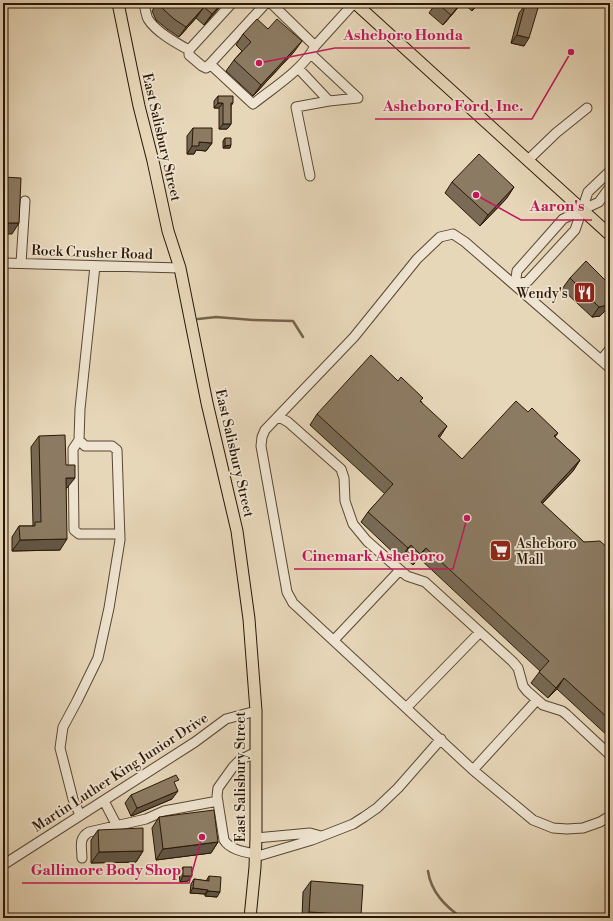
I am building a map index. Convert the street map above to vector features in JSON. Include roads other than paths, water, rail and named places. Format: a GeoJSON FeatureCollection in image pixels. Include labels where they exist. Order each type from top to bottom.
{"type":"FeatureCollection","features":[{"type":"Feature","properties":{"kind":"main road","name":"East Salisbury Street"},"geometry":{"type":"LineString","coordinates":[[118,3],[139,106],[153,161],[168,231],[180,268],[208,403],[237,531],[249,619],[256,711],[256,838],[250,918]]}},
{"type":"Feature","properties":{"kind":"main road"},"geometry":{"type":"LineString","coordinates":[[355,3],[610,235]]}},
{"type":"Feature","properties":{"kind":"street"},"geometry":{"type":"LineString","coordinates":[[144,3],[148,18],[159,30],[175,42],[190,50]]}},
{"type":"Feature","properties":{"kind":"street"},"geometry":{"type":"LineString","coordinates":[[232,3],[190,50],[189,55],[206,68],[266,3]]}},
{"type":"Feature","properties":{"kind":"street"},"geometry":{"type":"LineString","coordinates":[[271,3],[358,98],[296,107],[310,176]]}},
{"type":"Feature","properties":{"kind":"street"},"geometry":{"type":"LineString","coordinates":[[210,64],[253,104],[298,68],[355,3]]}},
{"type":"Feature","properties":{"kind":"street"},"geometry":{"type":"LineString","coordinates":[[298,68],[330,101]]}},
{"type":"Feature","properties":{"kind":"street"},"geometry":{"type":"LineString","coordinates":[[528,160],[556,133],[587,108]]}},
{"type":"Feature","properties":{"kind":"street"},"geometry":{"type":"LineString","coordinates":[[515,285],[528,281],[575,230],[588,192],[610,171]]}},
{"type":"Feature","properties":{"kind":"street"},"geometry":{"type":"LineString","coordinates":[[515,285],[517,271],[563,219],[599,202],[610,187]]}},
{"type":"Feature","properties":{"kind":"street"},"geometry":{"type":"LineString","coordinates":[[21,263],[25,201]]}},
{"type":"Feature","properties":{"kind":"street"},"geometry":{"type":"LineString","coordinates":[[610,368],[465,242],[453,234],[440,237],[417,259],[354,337],[265,430],[262,437],[261,446],[287,592],[293,603],[407,707],[473,770],[522,813],[533,820],[553,828],[567,829],[583,828],[600,822],[610,816]]}},
{"type":"Feature","properties":{"kind":"street","name":"Rock Crusher Road"},"geometry":{"type":"LineString","coordinates":[[3,263],[180,268]]}},
{"type":"Feature","properties":{"kind":"street"},"geometry":{"type":"LineString","coordinates":[[95,266],[80,409],[79,440],[73,449],[74,530],[79,534],[120,534]]}},
{"type":"Feature","properties":{"kind":"street"},"geometry":{"type":"LineString","coordinates":[[601,360],[610,351]]}},
{"type":"Feature","properties":{"kind":"street"},"geometry":{"type":"LineString","coordinates":[[279,417],[288,422],[341,469],[344,478],[345,501],[353,524],[367,541],[407,576],[425,582],[513,662],[518,668],[523,686],[537,700],[548,708],[562,711],[610,755]]}},
{"type":"Feature","properties":{"kind":"street"},"geometry":{"type":"LineString","coordinates":[[79,440],[85,446],[112,446],[118,450],[120,534],[110,608],[98,658],[63,727],[60,748],[73,799],[80,815]]}},
{"type":"Feature","properties":{"kind":"street"},"geometry":{"type":"LineString","coordinates":[[334,640],[400,570]]}},
{"type":"Feature","properties":{"kind":"street"},"geometry":{"type":"LineString","coordinates":[[407,707],[480,632]]}},
{"type":"Feature","properties":{"kind":"street"},"geometry":{"type":"LineString","coordinates":[[473,770],[537,700]]}},
{"type":"Feature","properties":{"kind":"street","name":"Martin Luther King Junior Drive"},"geometry":{"type":"LineString","coordinates":[[3,865],[195,742],[221,722],[231,717],[256,711]]}},
{"type":"Feature","properties":{"kind":"street"},"geometry":{"type":"LineString","coordinates":[[256,752],[240,760],[233,766],[218,788],[217,796],[224,840],[227,844],[255,855],[312,840],[352,824],[377,808],[398,788],[441,739]]}},
{"type":"Feature","properties":{"kind":"street"},"geometry":{"type":"LineString","coordinates":[[104,801],[117,826]]}},
{"type":"Feature","properties":{"kind":"street"},"geometry":{"type":"LineString","coordinates":[[82,858],[82,839],[84,835],[96,830],[146,819],[164,811],[218,801]]}},
{"type":"Feature","properties":{"kind":"street"},"geometry":{"type":"LineString","coordinates":[[256,838],[310,833],[321,836]]}},
{"type":"Feature","properties":{"kind":"waterway"},"geometry":{"type":"LineString","coordinates":[[198,319],[216,317],[293,321],[303,337]]}},
{"type":"Feature","properties":{"kind":"waterway"},"geometry":{"type":"LineString","coordinates":[[428,871],[432,886],[440,898],[450,909],[462,918]]}},
{"type":"Feature","properties":{"kind":"place","name":"Asheboro Ford, Inc."},"geometry":{"type":"Point","coordinates":[571,52]}},
{"type":"Feature","properties":{"kind":"place","name":"Asheboro Honda"},"geometry":{"type":"Point","coordinates":[259,63]}},
{"type":"Feature","properties":{"kind":"place","name":"Aaron's"},"geometry":{"type":"Point","coordinates":[476,195]}},
{"type":"Feature","properties":{"kind":"place","name":"Wendy's"},"geometry":{"type":"Point","coordinates":[584,293]}},
{"type":"Feature","properties":{"kind":"place","name":"Cinemark Asheboro"},"geometry":{"type":"Point","coordinates":[467,518]}},
{"type":"Feature","properties":{"kind":"place","name":"Asheboro Mall"},"geometry":{"type":"Point","coordinates":[501,551]}},
{"type":"Feature","properties":{"kind":"place","name":"Gallimore Body Shop"},"geometry":{"type":"Point","coordinates":[202,837]}}]}
